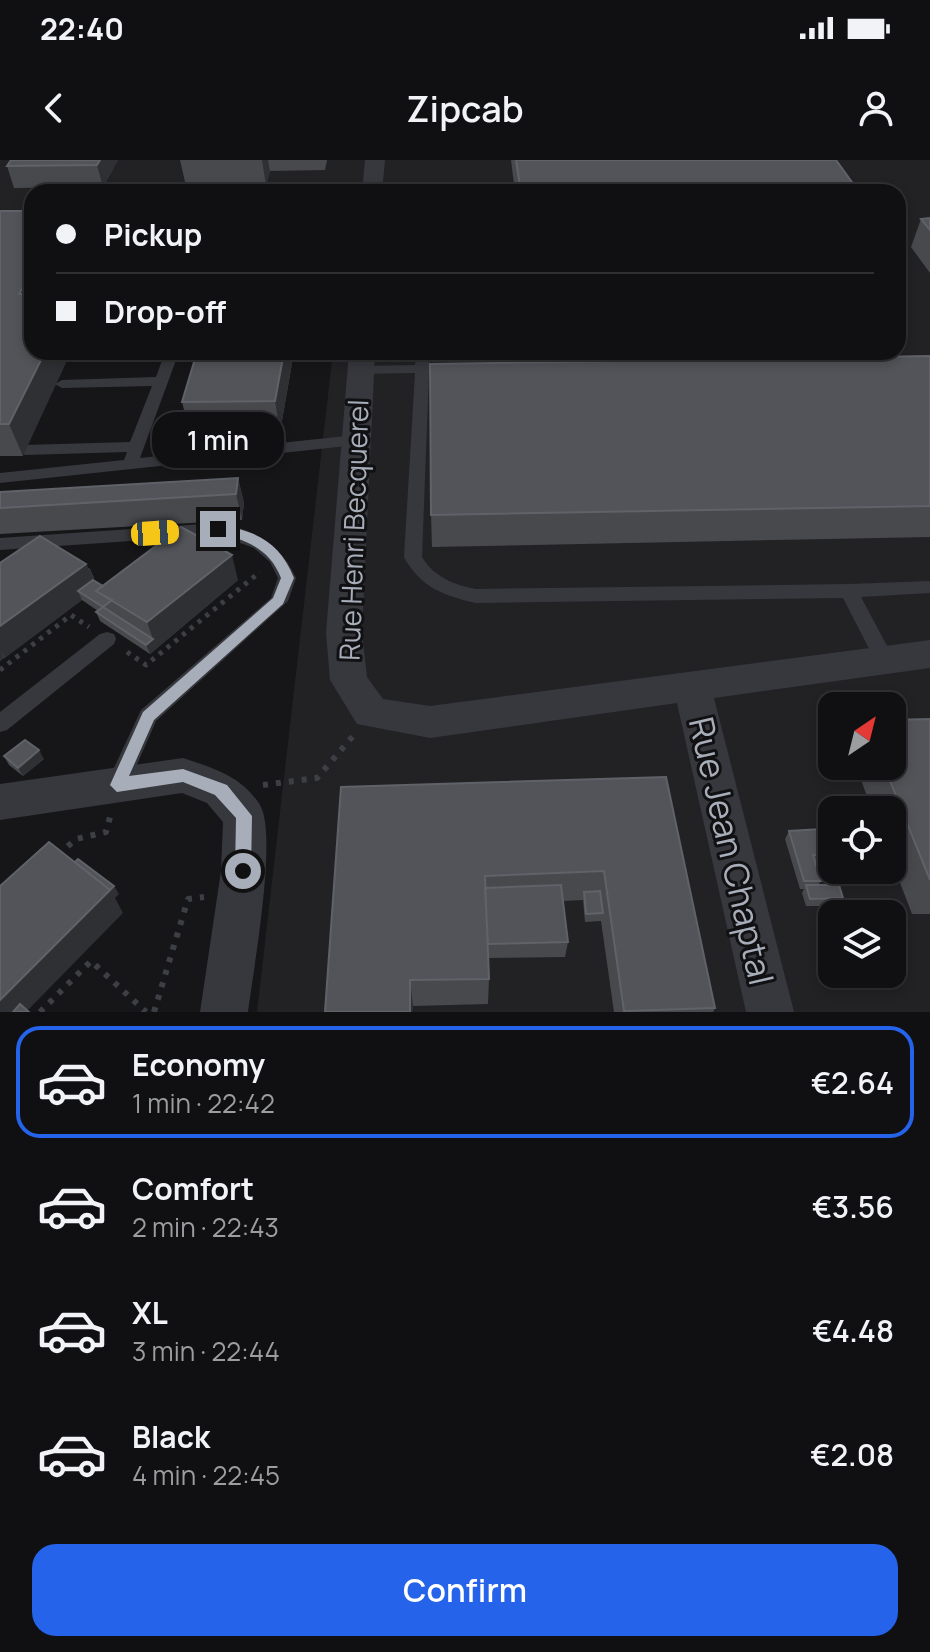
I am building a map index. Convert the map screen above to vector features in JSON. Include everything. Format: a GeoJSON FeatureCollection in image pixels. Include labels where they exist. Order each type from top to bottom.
{"type":"FeatureCollection","features":[{"type":"Feature","properties":{"kind":"street"},"geometry":{"type":"LineString","coordinates":[[373,184],[375,160]]}},
{"type":"Feature","properties":{"kind":"street","name":"Rue Henri Becquerel"},"geometry":{"type":"LineString","coordinates":[[361,361],[344,633],[349,680],[371,713]]}},
{"type":"Feature","properties":{"kind":"street"},"geometry":{"type":"LineString","coordinates":[[371,713],[430,722],[693,689],[930,654]]}},
{"type":"Feature","properties":{"kind":"street","name":"Rue Jean Chaptal"},"geometry":{"type":"LineString","coordinates":[[693,689],[770,1012]]}},
{"type":"Feature","properties":{"kind":"street"},"geometry":{"type":"LineString","coordinates":[[0,802],[183,775],[221,790],[244,816],[240,891],[224,1012]]}},
{"type":"Feature","properties":{"kind":"lane"},"geometry":{"type":"LineString","coordinates":[[130,464],[169,360]]}},
{"type":"Feature","properties":{"kind":"lane"},"geometry":{"type":"LineString","coordinates":[[361,361],[423,360],[454,368]]}},
{"type":"Feature","properties":{"kind":"lane"},"geometry":{"type":"LineString","coordinates":[[423,360],[413,557],[419,570],[436,583],[476,596],[930,587]]}},
{"type":"Feature","properties":{"kind":"lane"},"geometry":{"type":"LineString","coordinates":[[62,384],[161,381]]}},
{"type":"Feature","properties":{"kind":"lane"},"geometry":{"type":"LineString","coordinates":[[0,478],[356,440]]}},
{"type":"Feature","properties":{"kind":"lane"},"geometry":{"type":"LineString","coordinates":[[25,450],[136,447]]}},
{"type":"Feature","properties":{"kind":"lane"},"geometry":{"type":"LineString","coordinates":[[0,544],[218,529],[236,532],[260,542],[278,557],[287,578],[279,601],[148,716],[117,785]]}},
{"type":"Feature","properties":{"kind":"lane"},"geometry":{"type":"LineString","coordinates":[[849,591],[885,661]]}},
{"type":"Feature","properties":{"kind":"lane"},"geometry":{"type":"LineString","coordinates":[[0,724],[107,639]]}},
{"type":"Feature","properties":{"kind":"path"},"geometry":{"type":"LineString","coordinates":[[0,670],[71,615],[146,665],[278,557]]}},
{"type":"Feature","properties":{"kind":"path"},"geometry":{"type":"LineString","coordinates":[[221,790],[317,778],[371,713]]}},
{"type":"Feature","properties":{"kind":"path"},"geometry":{"type":"LineString","coordinates":[[54,858],[76,839],[106,832],[117,785]]}},
{"type":"Feature","properties":{"kind":"path"},"geometry":{"type":"LineString","coordinates":[[154,1012],[188,899],[240,891]]}},
{"type":"Feature","properties":{"kind":"path"},"geometry":{"type":"LineString","coordinates":[[40,1012],[91,961],[146,1012]]}},
{"type":"Feature","properties":{"kind":"shaded area"},"geometry":{"type":"Polygon","coordinates":[[[0,160],[930,160],[930,1012],[257,1012],[332,360],[906,360],[906,184],[24,184],[24,225],[0,225],[0,160]]]}},
{"type":"Feature","properties":{"kind":"building"},"geometry":{"type":"Polygon","coordinates":[[[11,160],[100,160],[97,165],[7,166],[11,160]]]}},
{"type":"Feature","properties":{"kind":"building"},"geometry":{"type":"Polygon","coordinates":[[[516,160],[836,160],[853,184],[520,184],[516,160]]]}},
{"type":"Feature","properties":{"kind":"building"},"geometry":{"type":"Polygon","coordinates":[[[0,211],[24,211],[24,285],[19,294],[24,294],[24,360],[41,360],[9,424],[0,424],[0,211]]]}},
{"type":"Feature","properties":{"kind":"building"},"geometry":{"type":"Polygon","coordinates":[[[930,218],[930,230],[921,219],[930,218]]]}},
{"type":"Feature","properties":{"kind":"building"},"geometry":{"type":"Polygon","coordinates":[[[906,356],[930,356],[930,506],[431,515],[430,364],[906,360],[906,356]]]}},
{"type":"Feature","properties":{"kind":"building"},"geometry":{"type":"Polygon","coordinates":[[[195,360],[283,360],[275,401],[182,402],[195,360]]]}},
{"type":"Feature","properties":{"kind":"building"},"geometry":{"type":"Polygon","coordinates":[[[238,478],[236,494],[0,508],[0,492],[238,478]]]}},
{"type":"Feature","properties":{"kind":"building"},"geometry":{"type":"Polygon","coordinates":[[[181,527],[232,555],[147,622],[96,591],[181,527]]]}},
{"type":"Feature","properties":{"kind":"building"},"geometry":{"type":"Polygon","coordinates":[[[40,536],[86,564],[0,626],[0,563],[40,536]]]}},
{"type":"Feature","properties":{"kind":"building"},"geometry":{"type":"Polygon","coordinates":[[[93,580],[103,586],[96,591],[112,600],[103,607],[78,591],[93,580]]]}},
{"type":"Feature","properties":{"kind":"building"},"geometry":{"type":"Polygon","coordinates":[[[103,607],[153,639],[146,645],[96,612],[103,607]]]}},
{"type":"Feature","properties":{"kind":"building"},"geometry":{"type":"Polygon","coordinates":[[[930,719],[930,880],[906,821],[906,796],[896,796],[890,780],[906,780],[906,720],[930,719]]]}},
{"type":"Feature","properties":{"kind":"building"},"geometry":{"type":"Polygon","coordinates":[[[25,740],[39,750],[18,768],[4,756],[25,740]]]}},
{"type":"Feature","properties":{"kind":"building"},"geometry":{"type":"Polygon","coordinates":[[[666,777],[715,1008],[624,1011],[604,871],[485,876],[489,979],[410,980],[410,1012],[325,1012],[341,787],[666,777]]]}},
{"type":"Feature","properties":{"kind":"building"},"geometry":{"type":"Polygon","coordinates":[[[818,829],[818,855],[813,855],[818,881],[804,881],[789,831],[818,829]]]}},
{"type":"Feature","properties":{"kind":"building"},"geometry":{"type":"Polygon","coordinates":[[[49,842],[110,890],[0,1000],[0,886],[49,842]]]}},
{"type":"Feature","properties":{"kind":"building"},"geometry":{"type":"Polygon","coordinates":[[[78,859],[114,886],[110,890],[75,862],[78,859]]]}},
{"type":"Feature","properties":{"kind":"building"},"geometry":{"type":"Polygon","coordinates":[[[561,885],[568,942],[488,944],[485,888],[561,885]]]}},
{"type":"Feature","properties":{"kind":"building"},"geometry":{"type":"Polygon","coordinates":[[[806,885],[839,885],[843,898],[810,899],[806,885]]]}},
{"type":"Feature","properties":{"kind":"building"},"geometry":{"type":"Polygon","coordinates":[[[600,891],[603,913],[586,914],[584,892],[600,891]]]}},
{"type":"Feature","properties":{"kind":"building"},"geometry":{"type":"Polygon","coordinates":[[[20,1004],[29,1012],[13,1012],[20,1004]]]}},
{"type":"Feature","properties":{"kind":"route"},"geometry":{"type":"LineString","coordinates":[[218,529],[236,532],[260,542],[280,559],[287,578],[279,601],[148,716],[117,785],[183,775],[221,790],[244,816],[243,871]]}}]}
